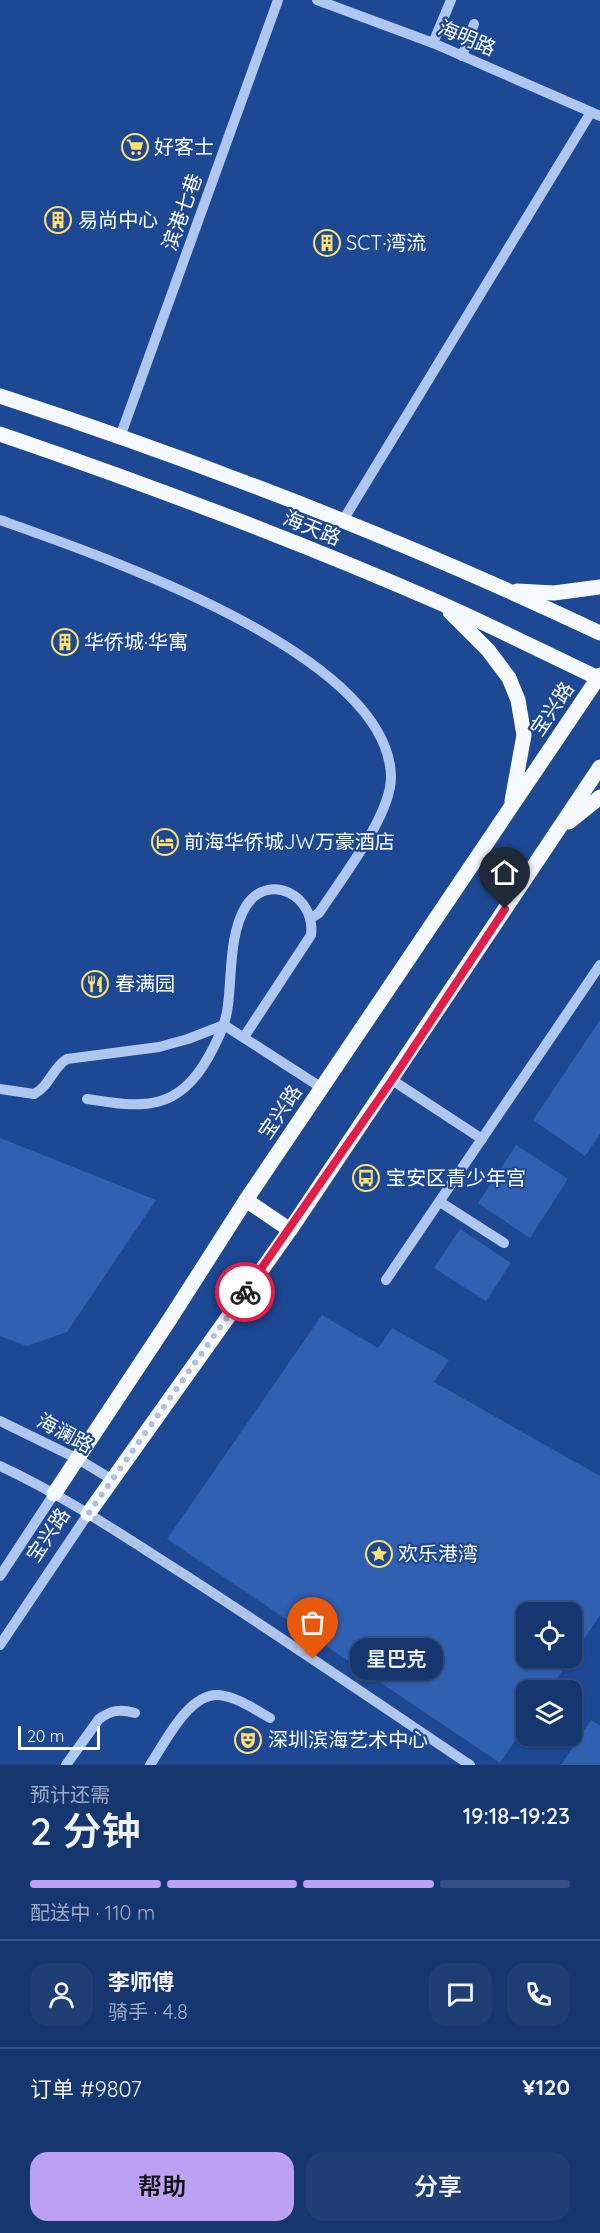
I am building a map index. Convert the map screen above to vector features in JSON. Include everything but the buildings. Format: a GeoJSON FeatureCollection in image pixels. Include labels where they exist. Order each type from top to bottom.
{"type":"FeatureCollection","features":[{"type":"Feature","properties":{"kind":"main road","name":"海天路"},"geometry":{"type":"LineString","coordinates":[[0,396],[120,437],[342,522],[508,591],[600,633]]}},
{"type":"Feature","properties":{"kind":"main road","name":"海天路"},"geometry":{"type":"LineString","coordinates":[[0,434],[170,494],[441,603],[599,678]]}},
{"type":"Feature","properties":{"kind":"main road"},"geometry":{"type":"LineString","coordinates":[[508,591],[554,593],[600,587]]}},
{"type":"Feature","properties":{"kind":"main road"},"geometry":{"type":"LineString","coordinates":[[441,603],[488,650],[509,678],[518,700],[524,735],[511,807]]}},
{"type":"Feature","properties":{"kind":"main road","name":"宝兴路"},"geometry":{"type":"LineString","coordinates":[[54,1494],[246,1200],[599,678]]}},
{"type":"Feature","properties":{"kind":"main road","name":"宝兴路"},"geometry":{"type":"LineString","coordinates":[[88,1514],[290,1230],[600,767]]}},
{"type":"Feature","properties":{"kind":"main road"},"geometry":{"type":"LineString","coordinates":[[555,834],[600,797]]}},
{"type":"Feature","properties":{"kind":"main road"},"geometry":{"type":"LineString","coordinates":[[246,1200],[290,1230]]}},
{"type":"Feature","properties":{"kind":"street","name":"滨港七巷"},"geometry":{"type":"LineString","coordinates":[[120,437],[278,0]]}},
{"type":"Feature","properties":{"kind":"street","name":"海明路"},"geometry":{"type":"LineString","coordinates":[[317,0],[433,44],[595,114]]}},
{"type":"Feature","properties":{"kind":"street"},"geometry":{"type":"LineString","coordinates":[[433,44],[452,0]]}},
{"type":"Feature","properties":{"kind":"street"},"geometry":{"type":"LineString","coordinates":[[462,56],[474,24]]}},
{"type":"Feature","properties":{"kind":"street"},"geometry":{"type":"LineString","coordinates":[[342,522],[595,114]]}},
{"type":"Feature","properties":{"kind":"street"},"geometry":{"type":"LineString","coordinates":[[0,520],[142,574],[235,616],[312,664],[347,695],[366,716],[376,729],[388,754],[391,778],[387,803],[373,830],[319,912],[311,918]]}},
{"type":"Feature","properties":{"kind":"street"},"geometry":{"type":"LineString","coordinates":[[87,1099],[136,1106],[173,1096],[187,1086],[201,1070],[224,1025],[235,940],[243,912],[250,901],[264,892],[282,890],[297,897],[308,910],[311,918],[311,935],[244,1037]]}},
{"type":"Feature","properties":{"kind":"street"},"geometry":{"type":"LineString","coordinates":[[387,1280],[600,964]]}},
{"type":"Feature","properties":{"kind":"street"},"geometry":{"type":"LineString","coordinates":[[224,1025],[322,1088]]}},
{"type":"Feature","properties":{"kind":"street"},"geometry":{"type":"LineString","coordinates":[[0,1089],[34,1094],[45,1087],[56,1068],[67,1059],[159,1047],[224,1025]]}},
{"type":"Feature","properties":{"kind":"street"},"geometry":{"type":"LineString","coordinates":[[392,1080],[482,1139]]}},
{"type":"Feature","properties":{"kind":"street"},"geometry":{"type":"LineString","coordinates":[[440,1202],[504,1243]]}},
{"type":"Feature","properties":{"kind":"street","name":"海澜路"},"geometry":{"type":"LineString","coordinates":[[0,1421],[78,1459],[111,1479]]}},
{"type":"Feature","properties":{"kind":"street"},"geometry":{"type":"LineString","coordinates":[[0,1466],[88,1514],[274,1633],[470,1765]]}},
{"type":"Feature","properties":{"kind":"street","name":"宝兴路"},"geometry":{"type":"LineString","coordinates":[[0,1576],[54,1494]]}},
{"type":"Feature","properties":{"kind":"street","name":"宝兴路"},"geometry":{"type":"LineString","coordinates":[[0,1645],[88,1514]]}},
{"type":"Feature","properties":{"kind":"street"},"geometry":{"type":"LineString","coordinates":[[150,1765],[184,1713],[195,1702],[206,1696],[219,1695],[233,1698],[270,1718]]}},
{"type":"Feature","properties":{"kind":"street"},"geometry":{"type":"LineString","coordinates":[[66,1765],[99,1719],[107,1713],[116,1711],[135,1713]]}},
{"type":"Feature","properties":{"kind":"shaded area"},"geometry":{"type":"Polygon","coordinates":[[[600,1020],[600,1134],[585,1156],[533,1120],[600,1020]]]}},
{"type":"Feature","properties":{"kind":"shaded area"},"geometry":{"type":"Polygon","coordinates":[[[0,1138],[156,1200],[67,1332],[27,1346],[0,1336],[0,1138]]]}},
{"type":"Feature","properties":{"kind":"shaded area"},"geometry":{"type":"Polygon","coordinates":[[[516,1145],[568,1179],[530,1238],[478,1203],[516,1145]]]}},
{"type":"Feature","properties":{"kind":"shaded area"},"geometry":{"type":"Polygon","coordinates":[[[460,1229],[511,1263],[486,1301],[434,1268],[460,1229]]]}},
{"type":"Feature","properties":{"kind":"shaded area"},"geometry":{"type":"Polygon","coordinates":[[[322,1315],[378,1348],[392,1328],[449,1360],[434,1382],[600,1476],[600,1615],[582,1642],[582,1602],[516,1602],[516,1668],[564,1668],[556,1680],[516,1680],[516,1739],[500,1763],[167,1539],[322,1315]]]}},
{"type":"Feature","properties":{"kind":"shaded area"},"geometry":{"type":"Polygon","coordinates":[[[591,1720],[600,1726],[600,1765],[561,1765],[574,1746],[582,1746],[582,1734],[591,1720]]]}},
{"type":"Feature","properties":{"kind":"way so far"},"geometry":{"type":"LineString","coordinates":[[245,1292],[88,1514],[313,1659]]}},
{"type":"Feature","properties":{"kind":"place","name":"好客士"},"geometry":{"type":"Point","coordinates":[135,147]}},
{"type":"Feature","properties":{"kind":"place","name":"易尚中心"},"geometry":{"type":"Point","coordinates":[58,220]}},
{"type":"Feature","properties":{"kind":"place","name":"SCT·湾流"},"geometry":{"type":"Point","coordinates":[327,243]}},
{"type":"Feature","properties":{"kind":"place","name":"华侨城·华寓"},"geometry":{"type":"Point","coordinates":[65,642]}},
{"type":"Feature","properties":{"kind":"place","name":"前海华侨城JW万豪酒店"},"geometry":{"type":"Point","coordinates":[165,842]}},
{"type":"Feature","properties":{"kind":"place","name":"春满园"},"geometry":{"type":"Point","coordinates":[95,984]}},
{"type":"Feature","properties":{"kind":"place","name":"宝安区青少年宫"},"geometry":{"type":"Point","coordinates":[366,1178]}},
{"type":"Feature","properties":{"kind":"place","name":"欢乐港湾"},"geometry":{"type":"Point","coordinates":[379,1554]}},
{"type":"Feature","properties":{"kind":"place","name":"星巴克"},"geometry":{"type":"Point","coordinates":[313,1659]}},
{"type":"Feature","properties":{"kind":"place","name":"深圳滨海艺术中心"},"geometry":{"type":"Point","coordinates":[248,1740]}},
{"type":"Feature","properties":{"kind":"route"},"geometry":{"type":"LineString","coordinates":[[245,1292],[392,1080],[505,909]]}}]}
